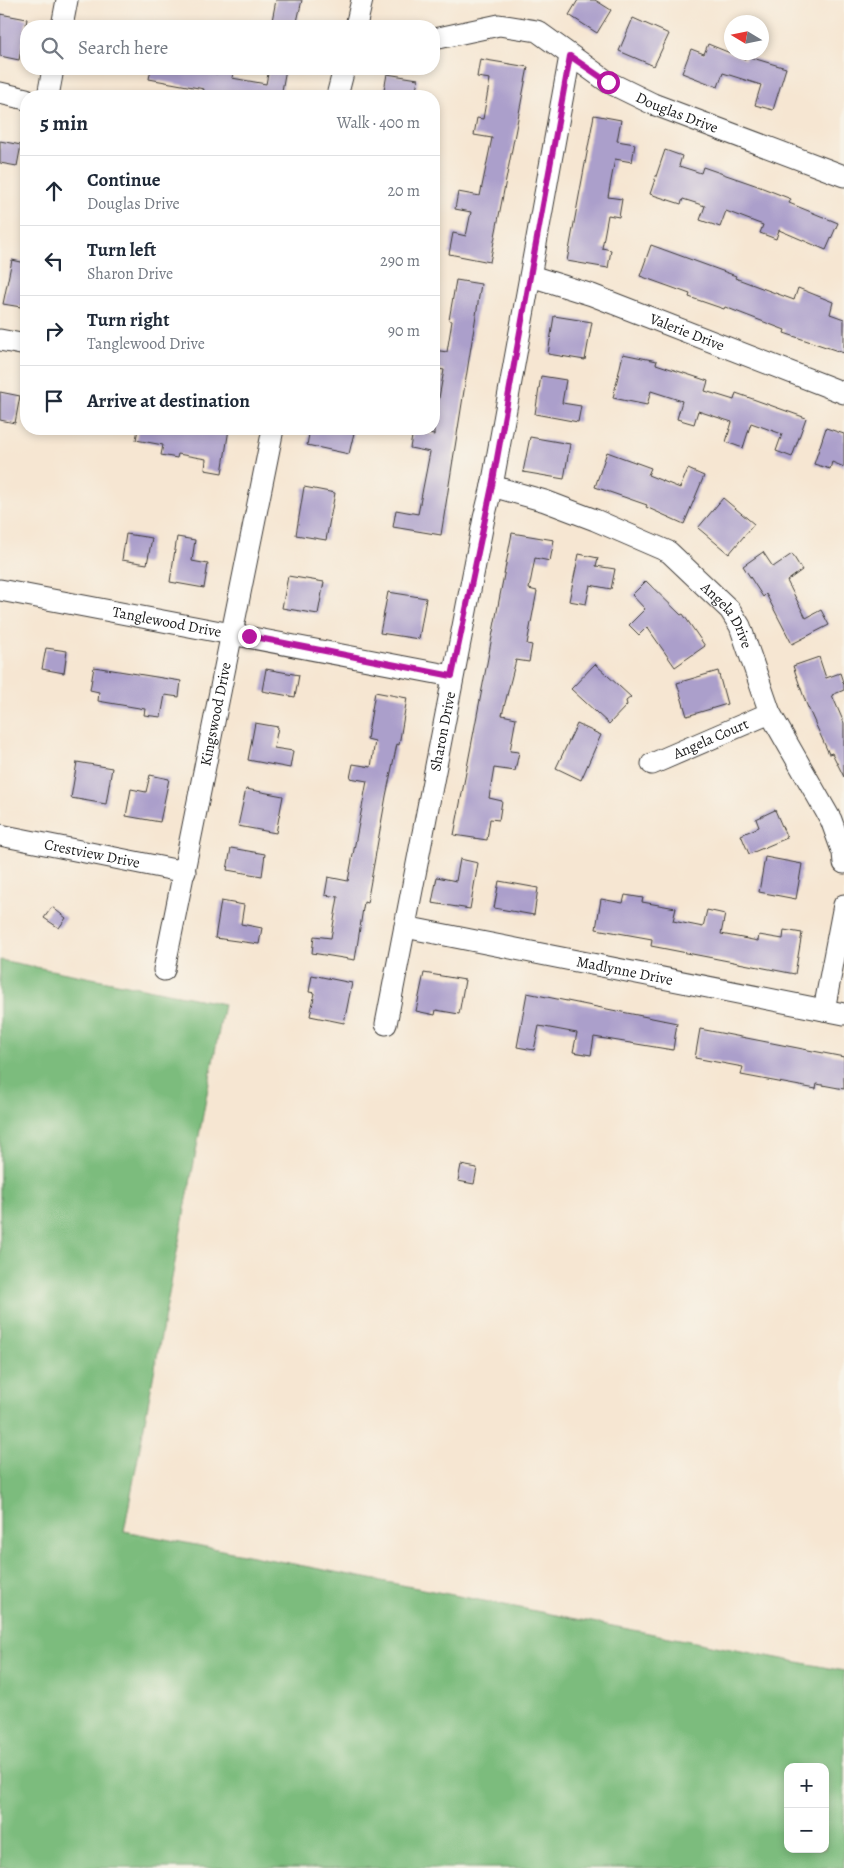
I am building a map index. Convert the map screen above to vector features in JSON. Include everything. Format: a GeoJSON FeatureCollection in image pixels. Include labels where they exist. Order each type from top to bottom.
{"type":"FeatureCollection","features":[{"type":"Feature","properties":{"kind":"street"},"geometry":{"type":"LineString","coordinates":[[63,20],[67,0]]}},
{"type":"Feature","properties":{"kind":"street"},"geometry":{"type":"LineString","coordinates":[[357,20],[362,0]]}},
{"type":"Feature","properties":{"kind":"street","name":"Douglas Drive"},"geometry":{"type":"LineString","coordinates":[[440,38],[499,24],[519,26],[537,31],[608,82],[653,104],[844,176]]}},
{"type":"Feature","properties":{"kind":"street","name":"Sharon Drive"},"geometry":{"type":"LineString","coordinates":[[386,1024],[452,676],[492,486],[570,56]]}},
{"type":"Feature","properties":{"kind":"street"},"geometry":{"type":"LineString","coordinates":[[49,90],[53,75]]}},
{"type":"Feature","properties":{"kind":"street"},"geometry":{"type":"LineString","coordinates":[[339,90],[342,75]]}},
{"type":"Feature","properties":{"kind":"street"},"geometry":{"type":"LineString","coordinates":[[0,94],[20,98]]}},
{"type":"Feature","properties":{"kind":"street","name":"Valerie Drive"},"geometry":{"type":"LineString","coordinates":[[530,276],[592,295],[844,393]]}},
{"type":"Feature","properties":{"kind":"street"},"geometry":{"type":"LineString","coordinates":[[0,340],[20,344]]}},
{"type":"Feature","properties":{"kind":"street","name":"Kingswood Drive"},"geometry":{"type":"LineString","coordinates":[[164,970],[207,765],[230,633],[272,435]]}},
{"type":"Feature","properties":{"kind":"street","name":"Angela Drive"},"geometry":{"type":"LineString","coordinates":[[492,486],[545,501],[669,552],[730,610],[740,626],[770,713],[831,820],[844,863]]}},
{"type":"Feature","properties":{"kind":"street","name":"Tanglewood Drive"},"geometry":{"type":"LineString","coordinates":[[0,590],[452,676]]}},
{"type":"Feature","properties":{"kind":"street","name":"Angela Court"},"geometry":{"type":"LineString","coordinates":[[652,764],[770,713]]}},
{"type":"Feature","properties":{"kind":"street","name":"Crestview Drive"},"geometry":{"type":"LineString","coordinates":[[0,835],[185,872]]}},
{"type":"Feature","properties":{"kind":"street"},"geometry":{"type":"LineString","coordinates":[[834,1012],[844,905]]}},
{"type":"Feature","properties":{"kind":"street","name":"Madlynne Drive"},"geometry":{"type":"LineString","coordinates":[[405,927],[834,1012]]}},
{"type":"Feature","properties":{"kind":"green space"},"geometry":{"type":"Polygon","coordinates":[[[0,960],[224,1004],[124,1531],[844,1671],[844,1868],[0,1868],[0,960]]]}},
{"type":"Feature","properties":{"kind":"building"},"geometry":{"type":"Polygon","coordinates":[[[276,0],[302,0],[297,20],[272,20],[276,0]]]}},
{"type":"Feature","properties":{"kind":"building"},"geometry":{"type":"Polygon","coordinates":[[[578,0],[595,0],[611,10],[597,33],[569,15],[578,0]]]}},
{"type":"Feature","properties":{"kind":"building"},"geometry":{"type":"Polygon","coordinates":[[[0,14],[27,19],[20,20],[19,60],[0,56],[0,14]]]}},
{"type":"Feature","properties":{"kind":"building"},"geometry":{"type":"Polygon","coordinates":[[[633,18],[669,34],[654,66],[619,51],[633,18]]]}},
{"type":"Feature","properties":{"kind":"building"},"geometry":{"type":"Polygon","coordinates":[[[708,44],[724,50],[724,60],[759,60],[786,68],[773,110],[755,105],[761,85],[723,73],[718,87],[682,73],[691,49],[704,54],[708,44]]]}},
{"type":"Feature","properties":{"kind":"building"},"geometry":{"type":"Polygon","coordinates":[[[480,59],[528,67],[490,262],[449,254],[453,233],[466,236],[471,212],[455,209],[458,192],[480,196],[492,138],[474,135],[477,118],[483,119],[490,79],[477,77],[480,59]]]}},
{"type":"Feature","properties":{"kind":"building"},"geometry":{"type":"Polygon","coordinates":[[[150,75],[233,75],[232,78],[266,84],[268,75],[285,75],[282,90],[204,90],[149,79],[150,75]]]}},
{"type":"Feature","properties":{"kind":"building"},"geometry":{"type":"Polygon","coordinates":[[[387,75],[418,79],[416,90],[384,90],[387,75]]]}},
{"type":"Feature","properties":{"kind":"building"},"geometry":{"type":"Polygon","coordinates":[[[594,115],[621,120],[617,141],[635,144],[632,162],[615,159],[608,197],[622,199],[619,217],[608,215],[602,248],[611,250],[608,268],[567,261],[594,115]]]}},
{"type":"Feature","properties":{"kind":"building"},"geometry":{"type":"Polygon","coordinates":[[[0,141],[20,145],[17,166],[0,163],[0,141]]]}},
{"type":"Feature","properties":{"kind":"building"},"geometry":{"type":"Polygon","coordinates":[[[665,150],[682,156],[679,166],[701,173],[703,167],[755,185],[791,199],[789,203],[838,223],[826,250],[779,230],[776,239],[760,233],[763,225],[726,211],[720,227],[700,220],[705,206],[683,199],[681,204],[650,194],[665,150]]]}},
{"type":"Feature","properties":{"kind":"building"},"geometry":{"type":"Polygon","coordinates":[[[651,245],[736,276],[735,278],[794,300],[798,288],[833,302],[830,314],[844,319],[844,353],[784,333],[785,330],[725,307],[724,309],[689,297],[690,294],[640,276],[651,245]]]}},
{"type":"Feature","properties":{"kind":"building"},"geometry":{"type":"Polygon","coordinates":[[[12,260],[20,262],[20,307],[3,304],[12,260]]]}},
{"type":"Feature","properties":{"kind":"building"},"geometry":{"type":"Polygon","coordinates":[[[456,280],[481,284],[441,535],[393,527],[396,510],[418,514],[430,452],[410,448],[412,435],[440,435],[440,392],[444,370],[440,369],[440,351],[447,352],[452,321],[449,320],[456,280]]]}},
{"type":"Feature","properties":{"kind":"building"},"geometry":{"type":"Polygon","coordinates":[[[554,316],[592,322],[585,360],[548,354],[554,316]]]}},
{"type":"Feature","properties":{"kind":"building"},"geometry":{"type":"Polygon","coordinates":[[[623,354],[657,361],[656,364],[708,381],[705,391],[734,400],[736,393],[806,418],[792,457],[776,451],[782,434],[751,423],[743,448],[726,442],[732,422],[698,411],[694,424],[677,419],[682,401],[651,391],[647,405],[613,398],[623,354]]]}},
{"type":"Feature","properties":{"kind":"building"},"geometry":{"type":"Polygon","coordinates":[[[541,376],[566,380],[562,403],[581,406],[578,422],[535,414],[541,376]]]}},
{"type":"Feature","properties":{"kind":"building"},"geometry":{"type":"Polygon","coordinates":[[[0,392],[20,396],[15,423],[0,420],[0,392]]]}},
{"type":"Feature","properties":{"kind":"building"},"geometry":{"type":"Polygon","coordinates":[[[826,428],[844,434],[844,467],[832,462],[830,469],[814,464],[826,428]]]}},
{"type":"Feature","properties":{"kind":"building"},"geometry":{"type":"Polygon","coordinates":[[[137,435],[228,435],[222,473],[205,470],[206,459],[178,454],[177,458],[161,455],[163,445],[136,440],[137,435]]]}},
{"type":"Feature","properties":{"kind":"building"},"geometry":{"type":"Polygon","coordinates":[[[309,435],[354,435],[349,454],[307,445],[309,435]]]}},
{"type":"Feature","properties":{"kind":"building"},"geometry":{"type":"Polygon","coordinates":[[[530,437],[570,444],[564,479],[523,472],[530,437]]]}},
{"type":"Feature","properties":{"kind":"building"},"geometry":{"type":"Polygon","coordinates":[[[607,452],[651,468],[648,475],[680,488],[688,469],[704,476],[684,524],[646,507],[647,505],[595,487],[607,452]]]}},
{"type":"Feature","properties":{"kind":"building"},"geometry":{"type":"Polygon","coordinates":[[[304,487],[335,493],[326,540],[296,535],[304,487]]]}},
{"type":"Feature","properties":{"kind":"building"},"geometry":{"type":"Polygon","coordinates":[[[723,498],[754,524],[729,554],[698,528],[723,498]]]}},
{"type":"Feature","properties":{"kind":"building"},"geometry":{"type":"Polygon","coordinates":[[[512,533],[554,540],[550,561],[535,558],[529,589],[537,591],[527,644],[532,645],[529,662],[516,660],[502,715],[516,718],[510,751],[519,752],[515,771],[494,768],[489,798],[502,801],[499,820],[490,819],[487,840],[454,835],[512,533]]]}},
{"type":"Feature","properties":{"kind":"building"},"geometry":{"type":"Polygon","coordinates":[[[126,534],[152,538],[147,564],[122,560],[126,534]]]}},
{"type":"Feature","properties":{"kind":"building"},"geometry":{"type":"Polygon","coordinates":[[[177,537],[195,540],[192,561],[208,564],[204,588],[170,582],[177,537]]]}},
{"type":"Feature","properties":{"kind":"building"},"geometry":{"type":"Polygon","coordinates":[[[763,552],[773,567],[792,554],[802,570],[787,581],[806,618],[821,610],[829,625],[792,644],[766,594],[763,597],[743,566],[763,552]]]}},
{"type":"Feature","properties":{"kind":"building"},"geometry":{"type":"Polygon","coordinates":[[[579,554],[598,558],[596,566],[615,569],[611,589],[590,585],[586,604],[569,601],[579,554]]]}},
{"type":"Feature","properties":{"kind":"building"},"geometry":{"type":"Polygon","coordinates":[[[288,576],[324,582],[318,614],[282,608],[288,576]]]}},
{"type":"Feature","properties":{"kind":"building"},"geometry":{"type":"Polygon","coordinates":[[[646,581],[681,615],[683,614],[705,646],[675,667],[647,627],[639,635],[629,625],[645,609],[632,595],[646,581]]]}},
{"type":"Feature","properties":{"kind":"building"},"geometry":{"type":"Polygon","coordinates":[[[388,592],[426,598],[419,639],[380,633],[388,592]]]}},
{"type":"Feature","properties":{"kind":"building"},"geometry":{"type":"Polygon","coordinates":[[[46,648],[67,651],[64,673],[42,669],[46,648]]]}},
{"type":"Feature","properties":{"kind":"building"},"geometry":{"type":"Polygon","coordinates":[[[819,657],[826,678],[840,673],[844,685],[844,690],[832,695],[844,723],[844,777],[832,753],[829,754],[806,703],[793,666],[819,657]]]}},
{"type":"Feature","properties":{"kind":"building"},"geometry":{"type":"Polygon","coordinates":[[[595,664],[631,697],[626,701],[627,705],[609,724],[571,689],[595,664]]]}},
{"type":"Feature","properties":{"kind":"building"},"geometry":{"type":"Polygon","coordinates":[[[94,667],[181,681],[179,697],[165,695],[161,717],[144,715],[145,709],[98,701],[99,692],[90,690],[94,667]]]}},
{"type":"Feature","properties":{"kind":"building"},"geometry":{"type":"Polygon","coordinates":[[[266,669],[299,675],[295,697],[262,691],[266,669]]]}},
{"type":"Feature","properties":{"kind":"building"},"geometry":{"type":"Polygon","coordinates":[[[718,671],[727,704],[687,716],[677,683],[718,671]]]}},
{"type":"Feature","properties":{"kind":"building"},"geometry":{"type":"Polygon","coordinates":[[[375,692],[407,698],[399,745],[397,744],[386,796],[367,903],[364,902],[355,960],[312,953],[314,936],[331,938],[338,897],[325,895],[328,877],[348,881],[367,781],[350,778],[353,764],[371,767],[375,741],[367,739],[375,692]]]}},
{"type":"Feature","properties":{"kind":"building"},"geometry":{"type":"Polygon","coordinates":[[[255,723],[278,727],[274,748],[293,751],[290,768],[248,760],[255,723]]]}},
{"type":"Feature","properties":{"kind":"building"},"geometry":{"type":"Polygon","coordinates":[[[577,724],[601,735],[581,780],[556,768],[577,724]]]}},
{"type":"Feature","properties":{"kind":"building"},"geometry":{"type":"Polygon","coordinates":[[[77,762],[112,768],[106,804],[71,798],[77,762]]]}},
{"type":"Feature","properties":{"kind":"building"},"geometry":{"type":"Polygon","coordinates":[[[150,775],[169,779],[160,822],[126,816],[131,789],[146,792],[150,775]]]}},
{"type":"Feature","properties":{"kind":"building"},"geometry":{"type":"Polygon","coordinates":[[[246,789],[283,796],[276,833],[238,826],[246,789]]]}},
{"type":"Feature","properties":{"kind":"building"},"geometry":{"type":"Polygon","coordinates":[[[775,810],[787,838],[749,854],[741,835],[759,827],[756,819],[775,810]]]}},
{"type":"Feature","properties":{"kind":"building"},"geometry":{"type":"Polygon","coordinates":[[[231,848],[265,854],[262,876],[227,870],[231,848]]]}},
{"type":"Feature","properties":{"kind":"building"},"geometry":{"type":"Polygon","coordinates":[[[765,857],[802,864],[796,899],[759,892],[765,857]]]}},
{"type":"Feature","properties":{"kind":"building"},"geometry":{"type":"Polygon","coordinates":[[[460,859],[478,863],[470,909],[432,903],[437,877],[456,881],[460,859]]]}},
{"type":"Feature","properties":{"kind":"building"},"geometry":{"type":"Polygon","coordinates":[[[499,881],[538,888],[534,915],[494,908],[499,881]]]}},
{"type":"Feature","properties":{"kind":"building"},"geometry":{"type":"Polygon","coordinates":[[[625,895],[643,898],[642,902],[676,908],[673,921],[703,927],[707,910],[725,914],[721,934],[758,941],[759,935],[783,939],[784,930],[802,933],[795,974],[651,946],[652,939],[596,929],[601,899],[623,903],[625,895]]]}},
{"type":"Feature","properties":{"kind":"building"},"geometry":{"type":"Polygon","coordinates":[[[221,901],[244,905],[241,924],[262,928],[259,944],[215,938],[221,901]]]}},
{"type":"Feature","properties":{"kind":"building"},"geometry":{"type":"Polygon","coordinates":[[[52,907],[66,918],[59,928],[44,918],[52,907]]]}},
{"type":"Feature","properties":{"kind":"building"},"geometry":{"type":"Polygon","coordinates":[[[424,973],[465,980],[459,1014],[436,1010],[435,1015],[416,1011],[424,973]]]}},
{"type":"Feature","properties":{"kind":"building"},"geometry":{"type":"Polygon","coordinates":[[[312,975],[352,983],[344,1023],[310,1016],[315,993],[309,992],[312,975]]]}},
{"type":"Feature","properties":{"kind":"building"},"geometry":{"type":"Polygon","coordinates":[[[527,993],[677,1023],[673,1050],[594,1037],[591,1055],[573,1052],[577,1033],[539,1026],[534,1050],[517,1047],[527,993]]]}},
{"type":"Feature","properties":{"kind":"building"},"geometry":{"type":"Polygon","coordinates":[[[700,1029],[844,1057],[844,1089],[817,1084],[816,1089],[741,1075],[743,1067],[695,1058],[700,1029]]]}},
{"type":"Feature","properties":{"kind":"building"},"geometry":{"type":"Polygon","coordinates":[[[461,1165],[477,1168],[474,1184],[458,1181],[461,1165]]]}},
{"type":"Feature","properties":{"kind":"route"},"geometry":{"type":"LineString","coordinates":[[249,636],[452,676],[492,486],[570,56],[608,82]]}}]}
